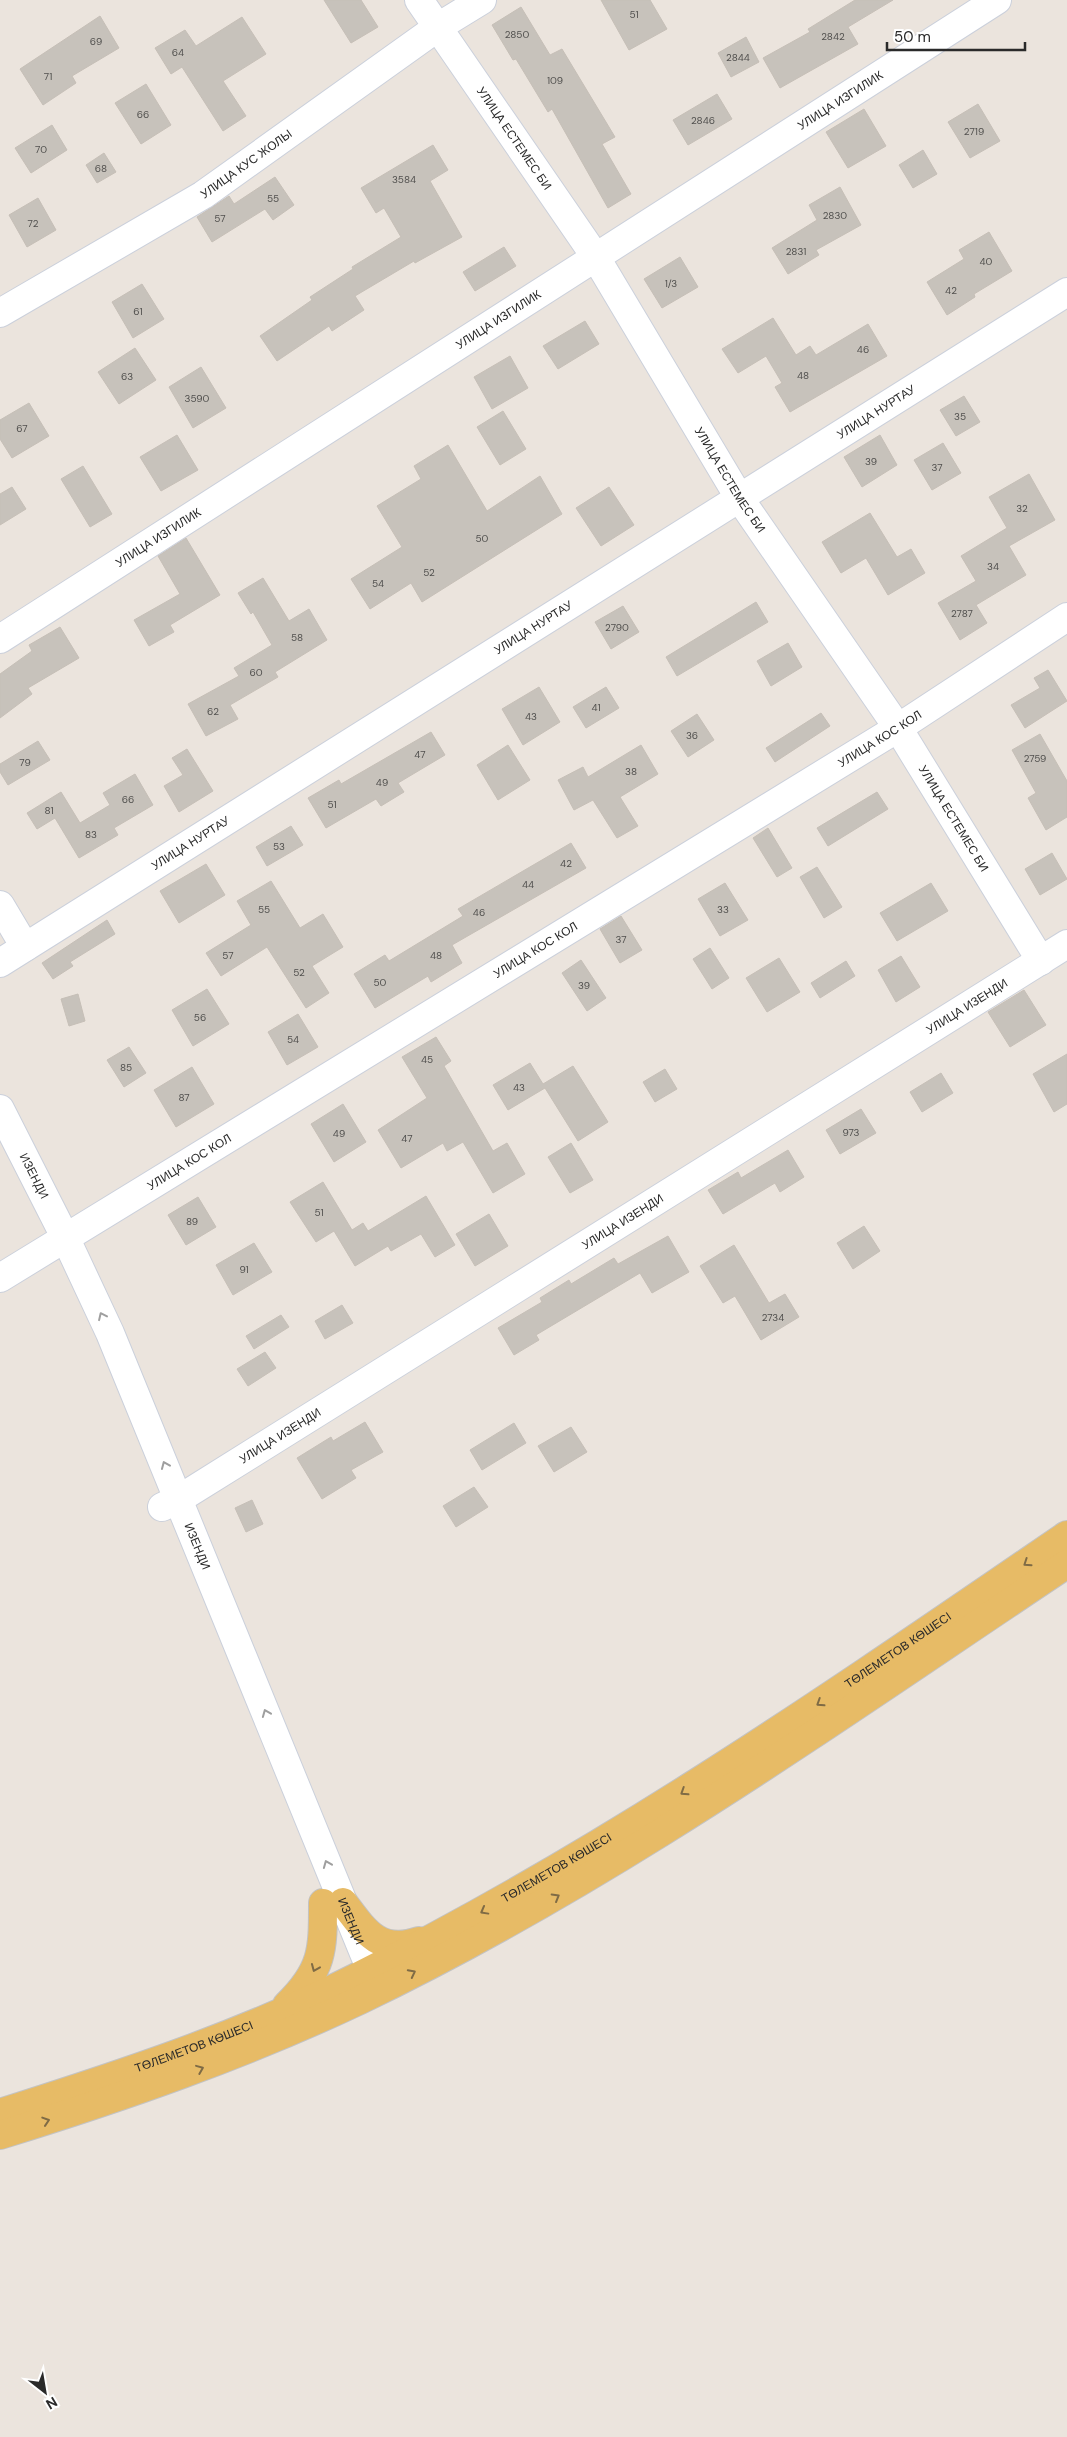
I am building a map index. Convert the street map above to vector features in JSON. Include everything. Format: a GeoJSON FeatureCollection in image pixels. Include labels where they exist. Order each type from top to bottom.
{"type":"FeatureCollection","features":[{"type":"Feature","properties":{"kind":"main road","name":"ТӨЛЕМЕТОВ КӨШЕСІ"},"geometry":{"type":"LineString","coordinates":[[0,2136],[184,2075],[286,2034],[448,1930],[541,1879],[680,1794],[854,1680],[1067,1535]]}},
{"type":"Feature","properties":{"kind":"main road","name":"ТӨЛЕМЕТОВ КӨШЕСІ"},"geometry":{"type":"LineString","coordinates":[[0,2113],[85,2086],[276,2014],[366,1984],[552,1899],[691,1815],[1067,1564]]}},
{"type":"Feature","properties":{"kind":"main road"},"geometry":{"type":"LineString","coordinates":[[276,2014],[299,1993],[312,1976],[321,1955],[333,1902],[378,1941],[396,1946],[412,1943],[448,1930]]}},
{"type":"Feature","properties":{"kind":"street","name":"УЛИЦА ЕСТЕМЕС БИ"},"geometry":{"type":"LineString","coordinates":[[420,0],[596,256],[740,499],[898,728],[1041,961]]}},
{"type":"Feature","properties":{"kind":"street","name":"УЛИЦА КУС ЖОЛЫ"},"geometry":{"type":"LineString","coordinates":[[0,313],[203,194],[438,27],[482,0]]}},
{"type":"Feature","properties":{"kind":"street","name":"УЛИЦА ИЗГИЛИК"},"geometry":{"type":"LineString","coordinates":[[0,639],[997,0]]}},
{"type":"Feature","properties":{"kind":"street","name":"УЛИЦА НУРТАУ"},"geometry":{"type":"LineString","coordinates":[[0,963],[1067,292]]}},
{"type":"Feature","properties":{"kind":"street","name":"УЛИЦА КОС КОЛ"},"geometry":{"type":"LineString","coordinates":[[0,1278],[898,728],[1067,618]]}},
{"type":"Feature","properties":{"kind":"street"},"geometry":{"type":"LineString","coordinates":[[0,905],[25,947]]}},
{"type":"Feature","properties":{"kind":"street","name":"УЛИЦА ИЗЕНДИ"},"geometry":{"type":"LineString","coordinates":[[171,1503],[1067,944]]}},
{"type":"Feature","properties":{"kind":"street","name":"ИЗЕНДИ"},"geometry":{"type":"LineString","coordinates":[[0,1109],[59,1243]]}},
{"type":"Feature","properties":{"kind":"street","name":"ИЗЕНДИ"},"geometry":{"type":"LineString","coordinates":[[0,1149],[59,1243],[110,1333],[171,1503],[366,1984]]}},
{"type":"Feature","properties":{"kind":"building"},"geometry":{"type":"Polygon","coordinates":[[[324,0],[361,0],[378,27],[351,43],[324,0]]]}},
{"type":"Feature","properties":{"kind":"building"},"geometry":{"type":"Polygon","coordinates":[[[601,0],[650,0],[667,29],[629,50],[601,0]]]}},
{"type":"Feature","properties":{"kind":"building"},"geometry":{"type":"Polygon","coordinates":[[[855,0],[893,0],[848,27],[858,44],[780,88],[763,58],[810,32],[808,29],[855,0]]]}},
{"type":"Feature","properties":{"kind":"building"},"geometry":{"type":"Polygon","coordinates":[[[521,7],[550,55],[562,49],[615,137],[602,144],[631,194],[608,208],[552,109],[548,112],[516,59],[513,60],[492,25],[521,7]]]}},
{"type":"Feature","properties":{"kind":"building"},"geometry":{"type":"Polygon","coordinates":[[[100,16],[119,48],[72,76],[76,83],[43,105],[20,69],[100,16]]]}},
{"type":"Feature","properties":{"kind":"building"},"geometry":{"type":"Polygon","coordinates":[[[242,17],[266,54],[223,81],[246,116],[223,131],[182,67],[171,74],[155,48],[185,30],[196,46],[242,17]]]}},
{"type":"Feature","properties":{"kind":"building"},"geometry":{"type":"Polygon","coordinates":[[[746,37],[759,62],[731,77],[718,53],[746,37]]]}},
{"type":"Feature","properties":{"kind":"building"},"geometry":{"type":"Polygon","coordinates":[[[146,84],[171,125],[141,144],[115,103],[146,84]]]}},
{"type":"Feature","properties":{"kind":"building"},"geometry":{"type":"Polygon","coordinates":[[[717,94],[732,119],[688,145],[673,120],[717,94]]]}},
{"type":"Feature","properties":{"kind":"building"},"geometry":{"type":"Polygon","coordinates":[[[978,104],[1000,141],[970,158],[948,122],[978,104]]]}},
{"type":"Feature","properties":{"kind":"building"},"geometry":{"type":"Polygon","coordinates":[[[864,109],[886,146],[848,168],[826,132],[864,109]]]}},
{"type":"Feature","properties":{"kind":"building"},"geometry":{"type":"Polygon","coordinates":[[[52,125],[67,150],[31,173],[15,148],[52,125]]]}},
{"type":"Feature","properties":{"kind":"building"},"geometry":{"type":"Polygon","coordinates":[[[433,145],[448,170],[430,181],[462,237],[415,263],[414,261],[355,296],[364,310],[332,331],[329,326],[277,361],[260,336],[312,300],[310,297],[353,269],[352,267],[401,237],[384,208],[376,213],[361,188],[433,145]]]}},
{"type":"Feature","properties":{"kind":"building"},"geometry":{"type":"Polygon","coordinates":[[[923,150],[937,174],[913,188],[899,165],[923,150]]]}},
{"type":"Feature","properties":{"kind":"building"},"geometry":{"type":"Polygon","coordinates":[[[104,153],[116,172],[97,183],[86,165],[104,153]]]}},
{"type":"Feature","properties":{"kind":"building"},"geometry":{"type":"Polygon","coordinates":[[[275,177],[294,205],[273,220],[265,209],[212,242],[197,217],[229,196],[234,204],[275,177]]]}},
{"type":"Feature","properties":{"kind":"building"},"geometry":{"type":"Polygon","coordinates":[[[840,187],[861,225],[816,250],[819,255],[788,274],[772,248],[817,220],[809,205],[840,187]]]}},
{"type":"Feature","properties":{"kind":"building"},"geometry":{"type":"Polygon","coordinates":[[[38,198],[56,230],[27,247],[9,215],[38,198]]]}},
{"type":"Feature","properties":{"kind":"building"},"geometry":{"type":"Polygon","coordinates":[[[989,232],[1012,271],[974,294],[975,297],[947,315],[927,282],[964,259],[959,250],[989,232]]]}},
{"type":"Feature","properties":{"kind":"building"},"geometry":{"type":"Polygon","coordinates":[[[504,247],[516,266],[475,291],[463,272],[504,247]]]}},
{"type":"Feature","properties":{"kind":"building"},"geometry":{"type":"Polygon","coordinates":[[[680,257],[698,287],[662,308],[644,279],[680,257]]]}},
{"type":"Feature","properties":{"kind":"building"},"geometry":{"type":"Polygon","coordinates":[[[142,284],[164,319],[133,338],[112,302],[142,284]]]}},
{"type":"Feature","properties":{"kind":"building"},"geometry":{"type":"Polygon","coordinates":[[[773,318],[796,355],[810,346],[816,355],[868,324],[887,356],[790,412],[775,387],[782,383],[766,356],[738,373],[722,349],[773,318]]]}},
{"type":"Feature","properties":{"kind":"building"},"geometry":{"type":"Polygon","coordinates":[[[585,321],[599,344],[558,369],[543,346],[585,321]]]}},
{"type":"Feature","properties":{"kind":"building"},"geometry":{"type":"Polygon","coordinates":[[[135,348],[156,380],[119,404],[98,372],[135,348]]]}},
{"type":"Feature","properties":{"kind":"building"},"geometry":{"type":"Polygon","coordinates":[[[510,356],[528,388],[492,409],[474,377],[510,356]]]}},
{"type":"Feature","properties":{"kind":"building"},"geometry":{"type":"Polygon","coordinates":[[[201,367],[226,408],[193,428],[169,387],[201,367]]]}},
{"type":"Feature","properties":{"kind":"building"},"geometry":{"type":"Polygon","coordinates":[[[964,396],[980,422],[956,436],[940,410],[964,396]]]}},
{"type":"Feature","properties":{"kind":"building"},"geometry":{"type":"Polygon","coordinates":[[[29,403],[49,436],[12,458],[0,439],[0,420],[29,403]]]}},
{"type":"Feature","properties":{"kind":"building"},"geometry":{"type":"Polygon","coordinates":[[[503,411],[526,449],[500,465],[477,427],[503,411]]]}},
{"type":"Feature","properties":{"kind":"building"},"geometry":{"type":"Polygon","coordinates":[[[177,435],[198,470],[161,491],[140,457],[177,435]]]}},
{"type":"Feature","properties":{"kind":"building"},"geometry":{"type":"Polygon","coordinates":[[[880,435],[897,465],[862,487],[844,457],[880,435]]]}},
{"type":"Feature","properties":{"kind":"building"},"geometry":{"type":"Polygon","coordinates":[[[943,443],[961,473],[932,490],[914,460],[943,443]]]}},
{"type":"Feature","properties":{"kind":"building"},"geometry":{"type":"Polygon","coordinates":[[[448,445],[487,511],[540,476],[562,514],[422,602],[411,583],[370,609],[351,579],[402,547],[377,506],[421,479],[414,466],[448,445]]]}},
{"type":"Feature","properties":{"kind":"building"},"geometry":{"type":"Polygon","coordinates":[[[83,466],[112,514],[90,527],[61,479],[83,466]]]}},
{"type":"Feature","properties":{"kind":"building"},"geometry":{"type":"Polygon","coordinates":[[[1029,474],[1055,520],[1009,546],[1026,575],[976,605],[987,623],[960,640],[938,603],[976,581],[961,556],[1007,528],[989,497],[1029,474]]]}},
{"type":"Feature","properties":{"kind":"building"},"geometry":{"type":"Polygon","coordinates":[[[12,487],[26,509],[0,525],[0,494],[12,487]]]}},
{"type":"Feature","properties":{"kind":"building"},"geometry":{"type":"Polygon","coordinates":[[[609,487],[634,525],[601,546],[576,508],[609,487]]]}},
{"type":"Feature","properties":{"kind":"building"},"geometry":{"type":"Polygon","coordinates":[[[870,513],[897,557],[911,549],[925,573],[888,595],[866,558],[841,573],[822,542],[870,513]]]}},
{"type":"Feature","properties":{"kind":"building"},"geometry":{"type":"Polygon","coordinates":[[[186,538],[220,595],[170,625],[174,632],[149,646],[134,620],[180,594],[158,556],[186,538]]]}},
{"type":"Feature","properties":{"kind":"building"},"geometry":{"type":"Polygon","coordinates":[[[263,578],[289,621],[309,609],[327,640],[275,672],[278,677],[230,705],[238,719],[206,736],[188,704],[239,676],[234,668],[272,645],[253,612],[251,614],[238,593],[263,578]]]}},
{"type":"Feature","properties":{"kind":"building"},"geometry":{"type":"Polygon","coordinates":[[[756,602],[768,622],[677,676],[666,657],[756,602]]]}},
{"type":"Feature","properties":{"kind":"building"},"geometry":{"type":"Polygon","coordinates":[[[623,606],[639,632],[611,649],[595,622],[623,606]]]}},
{"type":"Feature","properties":{"kind":"building"},"geometry":{"type":"Polygon","coordinates":[[[60,627],[79,658],[28,688],[32,694],[0,718],[0,674],[32,651],[29,645],[60,627]]]}},
{"type":"Feature","properties":{"kind":"building"},"geometry":{"type":"Polygon","coordinates":[[[788,643],[802,667],[771,686],[757,661],[788,643]]]}},
{"type":"Feature","properties":{"kind":"building"},"geometry":{"type":"Polygon","coordinates":[[[1048,670],[1067,701],[1025,728],[1011,705],[1040,688],[1034,678],[1048,670]]]}},
{"type":"Feature","properties":{"kind":"building"},"geometry":{"type":"Polygon","coordinates":[[[539,687],[560,722],[523,745],[502,709],[539,687]]]}},
{"type":"Feature","properties":{"kind":"building"},"geometry":{"type":"Polygon","coordinates":[[[606,687],[619,708],[586,728],[573,707],[606,687]]]}},
{"type":"Feature","properties":{"kind":"building"},"geometry":{"type":"Polygon","coordinates":[[[821,713],[830,726],[775,762],[766,748],[821,713]]]}},
{"type":"Feature","properties":{"kind":"building"},"geometry":{"type":"Polygon","coordinates":[[[697,714],[714,740],[688,757],[671,731],[697,714]]]}},
{"type":"Feature","properties":{"kind":"building"},"geometry":{"type":"Polygon","coordinates":[[[431,732],[445,755],[398,783],[404,792],[381,806],[376,799],[326,828],[308,798],[339,780],[341,784],[431,732]]]}},
{"type":"Feature","properties":{"kind":"building"},"geometry":{"type":"Polygon","coordinates":[[[1040,734],[1067,781],[1067,817],[1046,830],[1028,798],[1036,793],[1012,750],[1040,734]]]}},
{"type":"Feature","properties":{"kind":"building"},"geometry":{"type":"Polygon","coordinates":[[[38,741],[50,760],[8,785],[0,772],[0,764],[38,741]]]}},
{"type":"Feature","properties":{"kind":"building"},"geometry":{"type":"Polygon","coordinates":[[[508,745],[530,780],[498,800],[477,765],[508,745]]]}},
{"type":"Feature","properties":{"kind":"building"},"geometry":{"type":"Polygon","coordinates":[[[641,745],[658,774],[620,797],[638,826],[617,838],[593,800],[574,810],[558,780],[583,767],[588,777],[641,745]]]}},
{"type":"Feature","properties":{"kind":"building"},"geometry":{"type":"Polygon","coordinates":[[[187,749],[213,791],[179,812],[164,786],[183,775],[172,758],[187,749]]]}},
{"type":"Feature","properties":{"kind":"building"},"geometry":{"type":"Polygon","coordinates":[[[135,774],[153,805],[114,828],[118,835],[79,858],[55,818],[37,829],[27,813],[61,792],[80,823],[110,805],[103,793],[135,774]]]}},
{"type":"Feature","properties":{"kind":"building"},"geometry":{"type":"Polygon","coordinates":[[[877,792],[888,809],[828,846],[817,828],[877,792]]]}},
{"type":"Feature","properties":{"kind":"building"},"geometry":{"type":"Polygon","coordinates":[[[291,826],[303,845],[267,866],[256,847],[291,826]]]}},
{"type":"Feature","properties":{"kind":"building"},"geometry":{"type":"Polygon","coordinates":[[[768,828],[792,868],[777,877],[753,838],[768,828]]]}},
{"type":"Feature","properties":{"kind":"building"},"geometry":{"type":"Polygon","coordinates":[[[571,843],[586,868],[452,945],[462,963],[431,982],[428,976],[375,1008],[354,974],[385,955],[389,961],[463,916],[458,909],[571,843]]]}},
{"type":"Feature","properties":{"kind":"building"},"geometry":{"type":"Polygon","coordinates":[[[1052,853],[1067,879],[1040,895],[1025,869],[1052,853]]]}},
{"type":"Feature","properties":{"kind":"building"},"geometry":{"type":"Polygon","coordinates":[[[206,864],[225,895],[179,923],[160,891],[206,864]]]}},
{"type":"Feature","properties":{"kind":"building"},"geometry":{"type":"Polygon","coordinates":[[[817,867],[842,907],[824,918],[800,877],[817,867]]]}},
{"type":"Feature","properties":{"kind":"building"},"geometry":{"type":"Polygon","coordinates":[[[271,881],[300,928],[323,914],[343,947],[312,966],[329,993],[306,1008],[267,947],[221,976],[206,953],[251,925],[237,901],[271,881]]]}},
{"type":"Feature","properties":{"kind":"building"},"geometry":{"type":"Polygon","coordinates":[[[725,883],[748,920],[720,936],[698,899],[725,883]]]}},
{"type":"Feature","properties":{"kind":"building"},"geometry":{"type":"Polygon","coordinates":[[[931,883],[948,911],[897,941],[880,913],[931,883]]]}},
{"type":"Feature","properties":{"kind":"building"},"geometry":{"type":"Polygon","coordinates":[[[621,916],[642,950],[620,963],[600,929],[621,916]]]}},
{"type":"Feature","properties":{"kind":"building"},"geometry":{"type":"Polygon","coordinates":[[[107,920],[115,934],[70,962],[73,966],[53,979],[42,963],[107,920]]]}},
{"type":"Feature","properties":{"kind":"building"},"geometry":{"type":"Polygon","coordinates":[[[710,948],[729,978],[712,989],[693,959],[710,948]]]}},
{"type":"Feature","properties":{"kind":"building"},"geometry":{"type":"Polygon","coordinates":[[[901,956],[920,987],[896,1002],[878,970],[901,956]]]}},
{"type":"Feature","properties":{"kind":"building"},"geometry":{"type":"Polygon","coordinates":[[[779,958],[800,992],[767,1012],[746,978],[779,958]]]}},
{"type":"Feature","properties":{"kind":"building"},"geometry":{"type":"Polygon","coordinates":[[[581,960],[606,998],[587,1011],[562,973],[581,960]]]}},
{"type":"Feature","properties":{"kind":"building"},"geometry":{"type":"Polygon","coordinates":[[[846,961],[855,976],[820,998],[811,983],[846,961]]]}},
{"type":"Feature","properties":{"kind":"building"},"geometry":{"type":"Polygon","coordinates":[[[207,989],[229,1024],[193,1046],[172,1010],[207,989]]]}},
{"type":"Feature","properties":{"kind":"building"},"geometry":{"type":"Polygon","coordinates":[[[1024,990],[1046,1025],[1010,1047],[988,1012],[1024,990]]]}},
{"type":"Feature","properties":{"kind":"building"},"geometry":{"type":"Polygon","coordinates":[[[78,994],[85,1021],[69,1026],[61,999],[78,994]]]}},
{"type":"Feature","properties":{"kind":"building"},"geometry":{"type":"Polygon","coordinates":[[[298,1014],[318,1047],[287,1065],[268,1032],[298,1014]]]}},
{"type":"Feature","properties":{"kind":"building"},"geometry":{"type":"Polygon","coordinates":[[[436,1037],[451,1061],[444,1066],[493,1151],[507,1143],[525,1174],[493,1193],[463,1142],[447,1151],[443,1143],[401,1168],[378,1130],[427,1098],[402,1057],[436,1037]]]}},
{"type":"Feature","properties":{"kind":"building"},"geometry":{"type":"Polygon","coordinates":[[[129,1047],[146,1073],[124,1087],[107,1060],[129,1047]]]}},
{"type":"Feature","properties":{"kind":"building"},"geometry":{"type":"Polygon","coordinates":[[[1067,1054],[1067,1104],[1054,1112],[1033,1074],[1067,1054]]]}},
{"type":"Feature","properties":{"kind":"building"},"geometry":{"type":"Polygon","coordinates":[[[530,1063],[543,1084],[573,1066],[608,1122],[578,1141],[545,1088],[508,1110],[493,1085],[530,1063]]]}},
{"type":"Feature","properties":{"kind":"building"},"geometry":{"type":"Polygon","coordinates":[[[192,1067],[214,1104],[176,1127],[154,1090],[192,1067]]]}},
{"type":"Feature","properties":{"kind":"building"},"geometry":{"type":"Polygon","coordinates":[[[665,1069],[677,1089],[655,1102],[643,1082],[665,1069]]]}},
{"type":"Feature","properties":{"kind":"building"},"geometry":{"type":"Polygon","coordinates":[[[941,1073],[953,1093],[922,1112],[910,1092],[941,1073]]]}},
{"type":"Feature","properties":{"kind":"building"},"geometry":{"type":"Polygon","coordinates":[[[343,1104],[366,1142],[334,1162],[311,1124],[343,1104]]]}},
{"type":"Feature","properties":{"kind":"building"},"geometry":{"type":"Polygon","coordinates":[[[861,1109],[876,1133],[840,1154],[826,1130],[861,1109]]]}},
{"type":"Feature","properties":{"kind":"building"},"geometry":{"type":"Polygon","coordinates":[[[571,1143],[593,1180],[570,1193],[548,1157],[571,1143]]]}},
{"type":"Feature","properties":{"kind":"building"},"geometry":{"type":"Polygon","coordinates":[[[788,1150],[804,1177],[780,1192],[775,1183],[723,1214],[708,1190],[738,1172],[741,1178],[788,1150]]]}},
{"type":"Feature","properties":{"kind":"building"},"geometry":{"type":"Polygon","coordinates":[[[323,1182],[352,1230],[363,1223],[368,1231],[426,1196],[455,1245],[435,1257],[421,1234],[391,1251],[388,1246],[355,1266],[334,1231],[316,1242],[290,1202],[323,1182]]]}},
{"type":"Feature","properties":{"kind":"building"},"geometry":{"type":"Polygon","coordinates":[[[198,1197],[216,1227],[186,1245],[168,1215],[198,1197]]]}},
{"type":"Feature","properties":{"kind":"building"},"geometry":{"type":"Polygon","coordinates":[[[489,1214],[508,1246],[475,1266],[456,1234],[489,1214]]]}},
{"type":"Feature","properties":{"kind":"building"},"geometry":{"type":"Polygon","coordinates":[[[864,1226],[880,1251],[853,1269],[837,1243],[864,1226]]]}},
{"type":"Feature","properties":{"kind":"building"},"geometry":{"type":"Polygon","coordinates":[[[668,1236],[689,1272],[652,1293],[640,1273],[536,1335],[539,1340],[514,1355],[498,1328],[542,1302],[540,1298],[569,1280],[571,1284],[614,1258],[618,1264],[668,1236]]]}},
{"type":"Feature","properties":{"kind":"building"},"geometry":{"type":"Polygon","coordinates":[[[254,1243],[272,1272],[233,1295],[216,1265],[254,1243]]]}},
{"type":"Feature","properties":{"kind":"building"},"geometry":{"type":"Polygon","coordinates":[[[734,1245],[769,1303],[785,1294],[799,1317],[761,1340],[735,1296],[723,1303],[700,1266],[734,1245]]]}},
{"type":"Feature","properties":{"kind":"building"},"geometry":{"type":"Polygon","coordinates":[[[342,1305],[353,1323],[325,1339],[315,1321],[342,1305]]]}},
{"type":"Feature","properties":{"kind":"building"},"geometry":{"type":"Polygon","coordinates":[[[281,1315],[289,1327],[254,1349],[246,1336],[281,1315]]]}},
{"type":"Feature","properties":{"kind":"building"},"geometry":{"type":"Polygon","coordinates":[[[265,1352],[276,1368],[248,1386],[237,1369],[265,1352]]]}},
{"type":"Feature","properties":{"kind":"building"},"geometry":{"type":"Polygon","coordinates":[[[365,1422],[383,1452],[351,1470],[356,1478],[322,1499],[297,1458],[331,1437],[333,1441],[365,1422]]]}},
{"type":"Feature","properties":{"kind":"building"},"geometry":{"type":"Polygon","coordinates":[[[514,1423],[526,1443],[482,1470],[470,1450],[514,1423]]]}},
{"type":"Feature","properties":{"kind":"building"},"geometry":{"type":"Polygon","coordinates":[[[571,1427],[587,1452],[554,1472],[538,1446],[571,1427]]]}},
{"type":"Feature","properties":{"kind":"building"},"geometry":{"type":"Polygon","coordinates":[[[474,1487],[488,1507],[456,1527],[443,1506],[474,1487]]]}},
{"type":"Feature","properties":{"kind":"building"},"geometry":{"type":"Polygon","coordinates":[[[252,1500],[263,1524],[246,1532],[235,1508],[252,1500]]]}}]}
